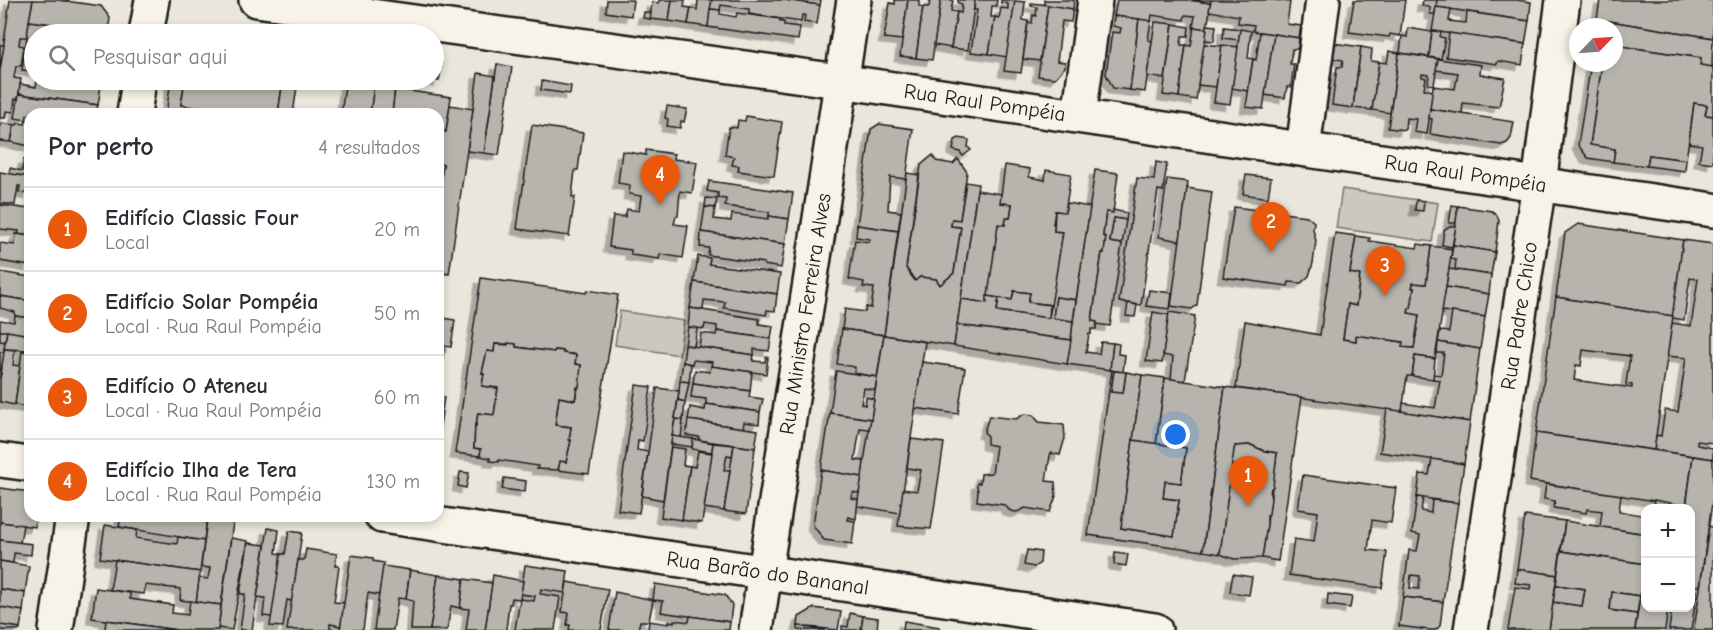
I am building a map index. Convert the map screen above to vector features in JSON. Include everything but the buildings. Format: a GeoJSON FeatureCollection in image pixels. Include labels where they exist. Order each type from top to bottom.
{"type":"FeatureCollection","features":[{"type":"Feature","properties":{"kind":"street"},"geometry":{"type":"LineString","coordinates":[[148,24],[152,0]]}},
{"type":"Feature","properties":{"kind":"street","name":"Rua Raul Pompéia"},"geometry":{"type":"LineString","coordinates":[[256,0],[430,24]]}},
{"type":"Feature","properties":{"kind":"street","name":"Rua Ministro Ferreira Alves"},"geometry":{"type":"LineString","coordinates":[[756,630],[854,0]]}},
{"type":"Feature","properties":{"kind":"street"},"geometry":{"type":"LineString","coordinates":[[1079,116],[1095,0]]}},
{"type":"Feature","properties":{"kind":"street"},"geometry":{"type":"LineString","coordinates":[[1304,149],[1323,0]]}},
{"type":"Feature","properties":{"kind":"street","name":"Rua Padre Chico"},"geometry":{"type":"LineString","coordinates":[[1471,630],[1539,184],[1563,0]]}},
{"type":"Feature","properties":{"kind":"street","name":"Rua Raul Pompéia"},"geometry":{"type":"LineString","coordinates":[[444,26],[843,81],[1713,210]]}},
{"type":"Feature","properties":{"kind":"street"},"geometry":{"type":"LineString","coordinates":[[135,108],[138,90]]}},
{"type":"Feature","properties":{"kind":"street"},"geometry":{"type":"LineString","coordinates":[[0,460],[24,463]]}},
{"type":"Feature","properties":{"kind":"street"},"geometry":{"type":"LineString","coordinates":[[56,630],[72,522]]}},
{"type":"Feature","properties":{"kind":"street","name":"Rua Barão do Bananal"},"geometry":{"type":"LineString","coordinates":[[423,522],[1155,630]]}},
{"type":"Feature","properties":{"kind":"shaded area"},"geometry":{"type":"Polygon","coordinates":[[[1342,189],[1438,203],[1432,242],[1336,228],[1342,189]]]}},
{"type":"Feature","properties":{"kind":"shaded area"},"geometry":{"type":"Polygon","coordinates":[[[620,311],[684,321],[679,355],[615,345],[620,311]]]}},
{"type":"Feature","properties":{"kind":"place","name":"Edifício Ilha de Tera"},"geometry":{"type":"Point","coordinates":[660,205]}},
{"type":"Feature","properties":{"kind":"place","name":"Edifício Solar Pompéia"},"geometry":{"type":"Point","coordinates":[1271,252]}},
{"type":"Feature","properties":{"kind":"place","name":"Edifício O Ateneu"},"geometry":{"type":"Point","coordinates":[1385,296]}},
{"type":"Feature","properties":{"kind":"place","name":"Edifício Classic Four"},"geometry":{"type":"Point","coordinates":[1248,506]}}]}
